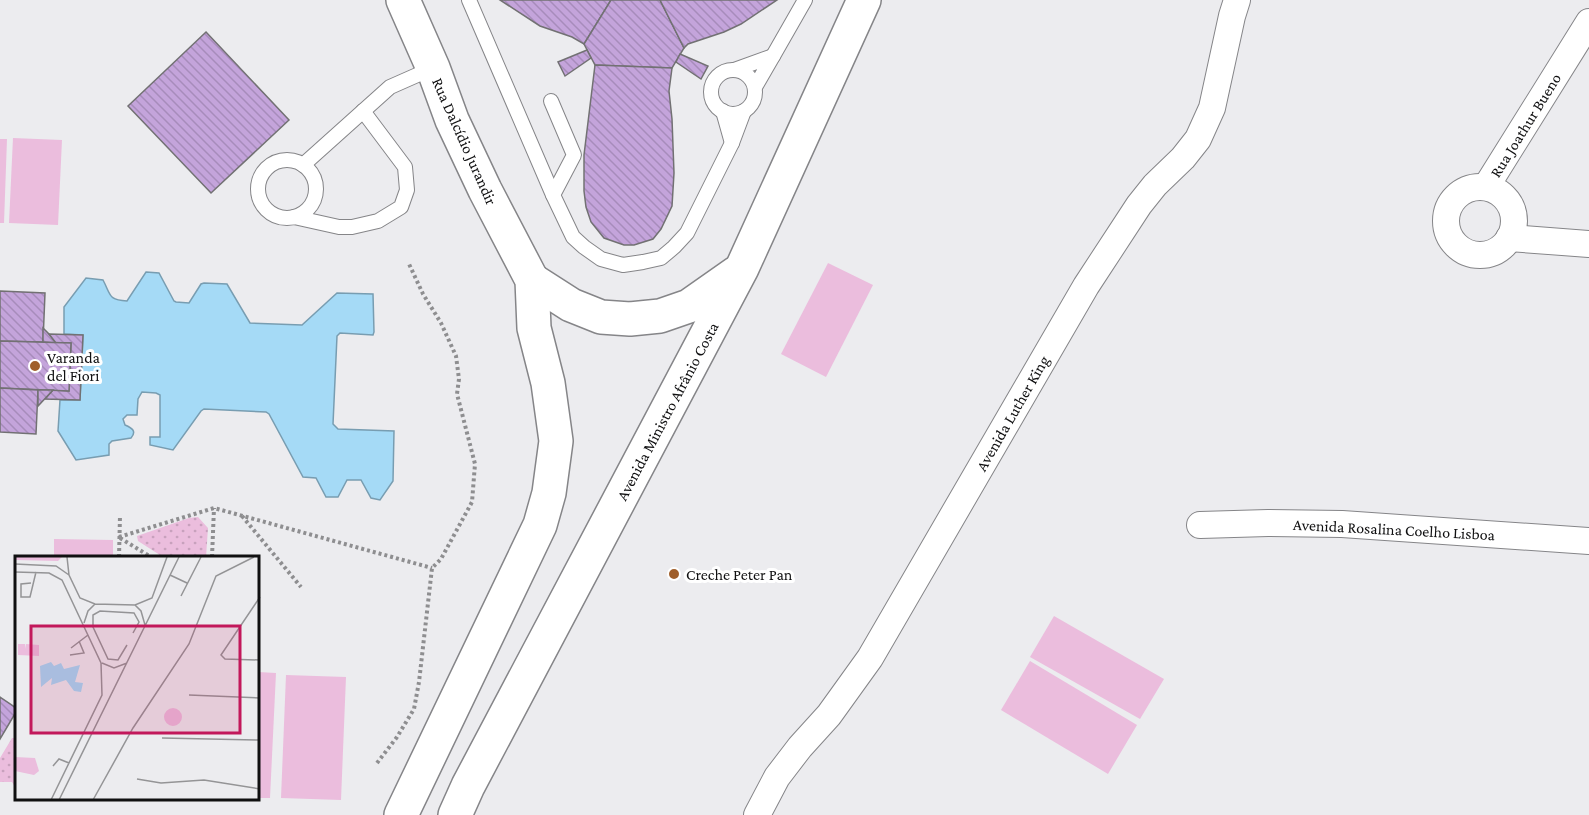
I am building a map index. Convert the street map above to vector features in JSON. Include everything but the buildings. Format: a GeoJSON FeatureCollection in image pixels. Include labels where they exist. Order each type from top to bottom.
{"type":"FeatureCollection","features":[{"type":"Feature","properties":{"kind":"street","name":"Rua Dalcídio Jurandir"},"geometry":{"type":"LineString","coordinates":[[403,0],[433,68],[452,120],[532,280]]}},
{"type":"Feature","properties":{"kind":"street","name":"Avenida Ministro Afrânio Costa"},"geometry":{"type":"LineString","coordinates":[[454,815],[742,268],[864,0]]}},
{"type":"Feature","properties":{"kind":"street","name":"Avenida Luther King"},"geometry":{"type":"LineString","coordinates":[[757,815],[777,777],[800,747],[830,715],[870,658],[1086,286],[1139,205],[1198,139],[1212,108],[1237,0]]}},
{"type":"Feature","properties":{"kind":"street","name":"Rua Joathur Bueno"},"geometry":{"type":"LineString","coordinates":[[1509,238],[1494,252],[1473,254],[1463,250],[1454,243],[1449,234],[1446,223],[1450,204],[1466,190],[1486,187],[1589,22]]}},
{"type":"Feature","properties":{"kind":"street"},"geometry":{"type":"LineString","coordinates":[[1486,187],[1496,190],[1510,206],[1514,216],[1514,227],[1509,238],[1589,244]]}},
{"type":"Feature","properties":{"kind":"street"},"geometry":{"type":"LineString","coordinates":[[532,280],[571,305],[601,317],[630,319],[660,316],[688,306],[742,268]]}},
{"type":"Feature","properties":{"kind":"street"},"geometry":{"type":"LineString","coordinates":[[404,809],[540,525],[549,493],[556,441],[548,383],[534,327],[532,280]]}},
{"type":"Feature","properties":{"kind":"street","name":"Avenida Rosalina Coelho Lisboa"},"geometry":{"type":"LineString","coordinates":[[1200,525],[1342,524],[1589,540]]}},
{"type":"Feature","properties":{"kind":"street"},"geometry":{"type":"LineString","coordinates":[[404,809],[419,804],[432,809],[438,815]]}},
{"type":"Feature","properties":{"kind":"lane"},"geometry":{"type":"LineString","coordinates":[[469,0],[573,237],[584,248],[601,259],[623,265],[661,258],[687,233],[732,144],[744,111]]}},
{"type":"Feature","properties":{"kind":"lane"},"geometry":{"type":"LineString","coordinates":[[723,111],[737,113],[750,107],[755,87],[805,0]]}},
{"type":"Feature","properties":{"kind":"lane"},"geometry":{"type":"LineString","coordinates":[[732,144],[723,111],[713,101],[711,94],[715,80],[720,75],[772,56]]}},
{"type":"Feature","properties":{"kind":"lane"},"geometry":{"type":"LineString","coordinates":[[303,165],[390,87],[433,68]]}},
{"type":"Feature","properties":{"kind":"lane"},"geometry":{"type":"LineString","coordinates":[[734,70],[747,75],[755,87]]}},
{"type":"Feature","properties":{"kind":"lane"},"geometry":{"type":"LineString","coordinates":[[551,100],[574,155],[553,195]]}},
{"type":"Feature","properties":{"kind":"lane"},"geometry":{"type":"LineString","coordinates":[[294,217],[339,227],[352,227],[378,221],[401,207],[407,190],[405,167],[363,111]]}},
{"type":"Feature","properties":{"kind":"lane"},"geometry":{"type":"LineString","coordinates":[[284,161],[303,165],[314,180],[316,189],[310,207],[303,214],[294,217],[275,216],[261,203],[258,184],[261,175],[275,163],[284,161]]}},
{"type":"Feature","properties":{"kind":"path"},"geometry":{"type":"LineString","coordinates":[[377,763],[398,737],[414,709],[432,568],[441,559],[472,502],[475,464],[457,394],[459,380],[456,356],[409,264]]}},
{"type":"Feature","properties":{"kind":"path"},"geometry":{"type":"LineString","coordinates":[[119,537],[214,508],[432,568]]}},
{"type":"Feature","properties":{"kind":"path"},"geometry":{"type":"LineString","coordinates":[[212,556],[214,508]]}},
{"type":"Feature","properties":{"kind":"path"},"geometry":{"type":"LineString","coordinates":[[242,515],[301,587]]}},
{"type":"Feature","properties":{"kind":"path"},"geometry":{"type":"LineString","coordinates":[[119,556],[120,516]]}},
{"type":"Feature","properties":{"kind":"path"},"geometry":{"type":"LineString","coordinates":[[119,537],[149,556]]}},
{"type":"Feature","properties":{"kind":"shaded area"},"geometry":{"type":"Polygon","coordinates":[[[13,138],[62,140],[58,225],[9,223],[13,138]]]}},
{"type":"Feature","properties":{"kind":"shaded area"},"geometry":{"type":"Polygon","coordinates":[[[0,139],[7,139],[4,223],[0,223],[0,139]]]}},
{"type":"Feature","properties":{"kind":"shaded area"},"geometry":{"type":"Polygon","coordinates":[[[828,263],[873,285],[826,377],[781,354],[828,263]]]}},
{"type":"Feature","properties":{"kind":"shaded area"},"geometry":{"type":"Polygon","coordinates":[[[198,517],[208,528],[206,556],[161,556],[138,541],[137,536],[198,517]]]}},
{"type":"Feature","properties":{"kind":"shaded area"},"geometry":{"type":"Polygon","coordinates":[[[54,539],[113,540],[113,556],[54,556],[54,539]]]}},
{"type":"Feature","properties":{"kind":"shaded area"},"geometry":{"type":"Polygon","coordinates":[[[1054,616],[1164,679],[1140,719],[1030,657],[1054,616]]]}},
{"type":"Feature","properties":{"kind":"shaded area"},"geometry":{"type":"Polygon","coordinates":[[[1030,661],[1137,725],[1108,774],[1001,710],[1030,661]]]}},
{"type":"Feature","properties":{"kind":"shaded area"},"geometry":{"type":"Polygon","coordinates":[[[260,672],[276,673],[270,798],[260,798],[260,672]]]}},
{"type":"Feature","properties":{"kind":"shaded area"},"geometry":{"type":"Polygon","coordinates":[[[286,675],[346,677],[341,800],[281,798],[286,675]]]}},
{"type":"Feature","properties":{"kind":"shaded area"},"geometry":{"type":"Polygon","coordinates":[[[12,738],[15,738],[15,787],[12,782],[0,782],[0,758],[12,738]]]}},
{"type":"Feature","properties":{"kind":"water"},"geometry":{"type":"Polygon","coordinates":[[[146,272],[159,273],[176,302],[189,303],[201,284],[227,284],[250,323],[302,325],[337,293],[373,294],[373,335],[340,333],[337,336],[333,424],[338,429],[394,431],[393,481],[380,500],[371,498],[361,480],[347,480],[338,497],[326,497],[316,478],[303,477],[266,412],[204,409],[173,450],[150,445],[150,437],[160,437],[160,395],[156,393],[142,392],[138,399],[137,415],[127,415],[123,419],[125,425],[134,432],[131,438],[112,441],[109,444],[109,455],[76,460],[58,431],[60,400],[80,400],[83,335],[64,334],[64,307],[86,278],[103,280],[113,298],[127,301],[146,272]]]}},
{"type":"Feature","properties":{"kind":"place","name":"Varanda del Fiori"},"geometry":{"type":"Point","coordinates":[35,366]}},
{"type":"Feature","properties":{"kind":"place","name":"Creche Peter Pan"},"geometry":{"type":"Point","coordinates":[674,574]}}]}
